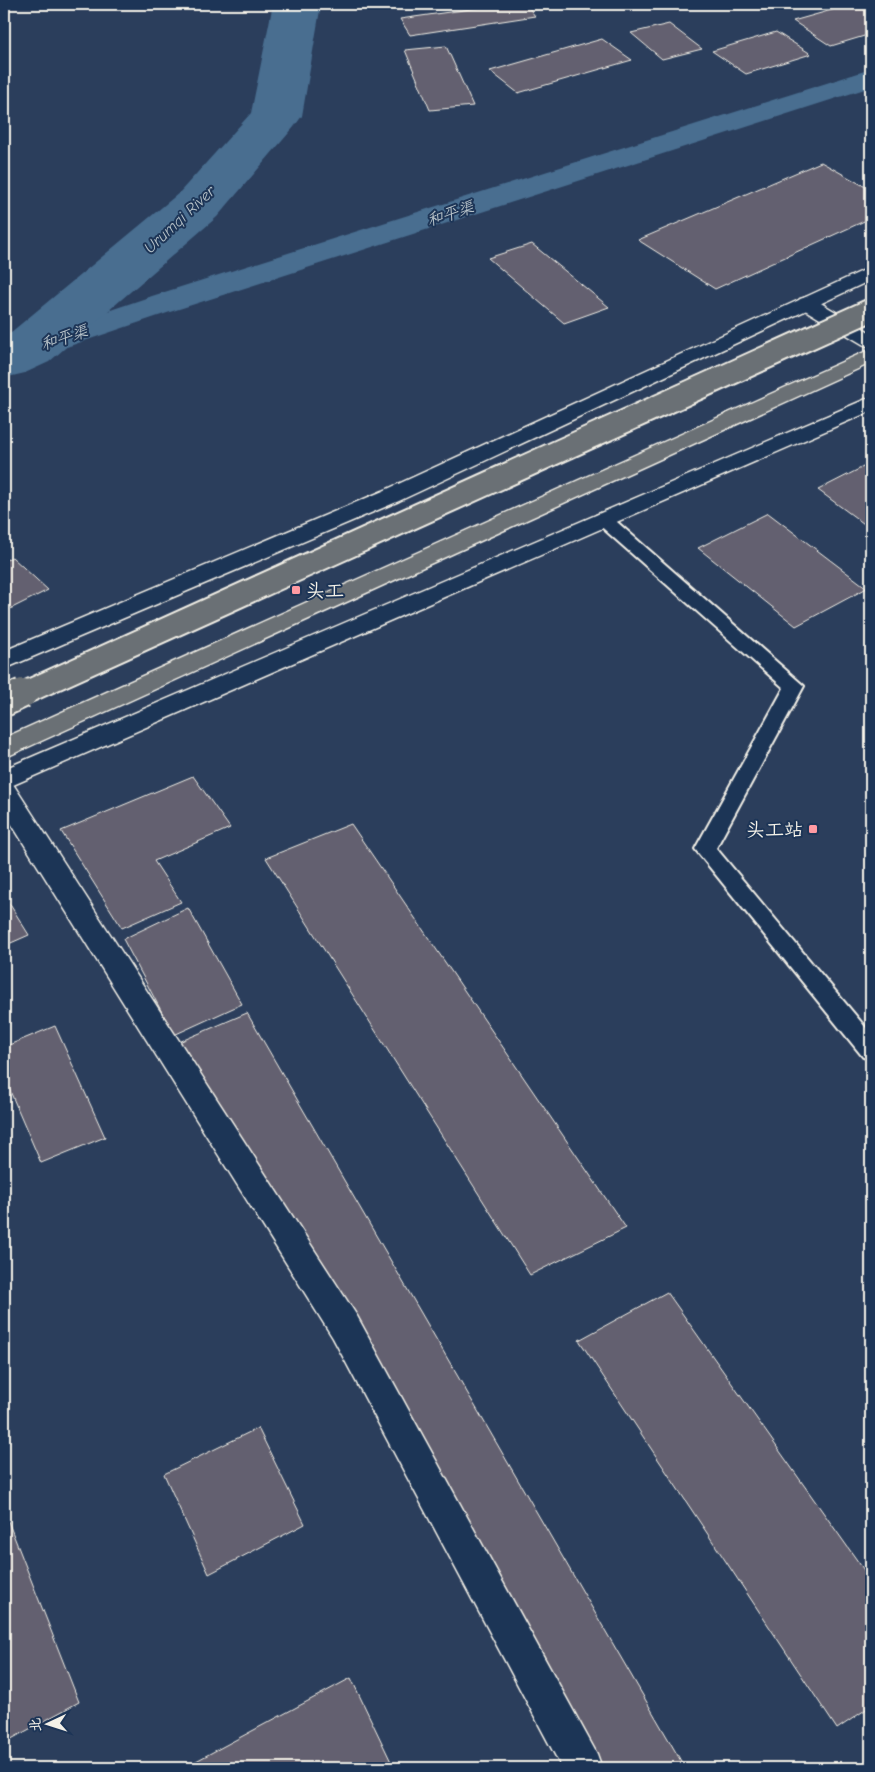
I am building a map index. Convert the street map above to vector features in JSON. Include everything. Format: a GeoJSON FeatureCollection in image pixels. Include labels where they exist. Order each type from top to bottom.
{"type":"FeatureCollection","features":[{"type":"Feature","properties":{"kind":"highway"},"geometry":{"type":"LineString","coordinates":[[4,702],[871,310]]}},
{"type":"Feature","properties":{"kind":"highway"},"geometry":{"type":"LineString","coordinates":[[4,749],[871,355]]}},
{"type":"Feature","properties":{"kind":"main road"},"geometry":{"type":"LineString","coordinates":[[4,660],[391,496],[871,273]]}},
{"type":"Feature","properties":{"kind":"main road"},"geometry":{"type":"LineString","coordinates":[[807,303],[871,340]]}},
{"type":"Feature","properties":{"kind":"main road"},"geometry":{"type":"LineString","coordinates":[[4,780],[871,403]]}},
{"type":"Feature","properties":{"kind":"main road"},"geometry":{"type":"LineString","coordinates":[[4,790],[346,1326],[582,1768]]}},
{"type":"Feature","properties":{"kind":"lane"},"geometry":{"type":"LineString","coordinates":[[603,519],[794,686],[705,849],[871,1050]]}},
{"type":"Feature","properties":{"kind":"building"},"geometry":{"type":"Polygon","coordinates":[[[506,4],[526,4],[535,16],[410,35],[400,19],[506,4]]]}},
{"type":"Feature","properties":{"kind":"building"},"geometry":{"type":"Polygon","coordinates":[[[853,4],[871,4],[871,34],[831,46],[793,21],[853,4]]]}},
{"type":"Feature","properties":{"kind":"building"},"geometry":{"type":"Polygon","coordinates":[[[669,24],[702,49],[662,59],[631,33],[669,24]]]}},
{"type":"Feature","properties":{"kind":"building"},"geometry":{"type":"Polygon","coordinates":[[[776,32],[811,54],[746,74],[712,51],[776,32]]]}},
{"type":"Feature","properties":{"kind":"building"},"geometry":{"type":"Polygon","coordinates":[[[602,39],[632,60],[518,93],[490,71],[602,39]]]}},
{"type":"Feature","properties":{"kind":"building"},"geometry":{"type":"Polygon","coordinates":[[[446,46],[473,106],[430,110],[405,50],[446,46]]]}},
{"type":"Feature","properties":{"kind":"building"},"geometry":{"type":"Polygon","coordinates":[[[821,162],[871,190],[871,218],[715,289],[638,240],[821,162]]]}},
{"type":"Feature","properties":{"kind":"building"},"geometry":{"type":"Polygon","coordinates":[[[532,244],[609,307],[564,323],[488,258],[532,244]]]}},
{"type":"Feature","properties":{"kind":"building"},"geometry":{"type":"Polygon","coordinates":[[[871,463],[871,529],[818,490],[871,463]]]}},
{"type":"Feature","properties":{"kind":"building"},"geometry":{"type":"Polygon","coordinates":[[[768,513],[867,588],[796,626],[698,548],[768,513]]]}},
{"type":"Feature","properties":{"kind":"building"},"geometry":{"type":"Polygon","coordinates":[[[12,557],[48,590],[4,612],[4,561],[12,557]]]}},
{"type":"Feature","properties":{"kind":"building"},"geometry":{"type":"Polygon","coordinates":[[[193,776],[230,828],[154,861],[181,902],[122,928],[61,831],[193,776]]]}},
{"type":"Feature","properties":{"kind":"building"},"geometry":{"type":"Polygon","coordinates":[[[351,824],[626,1228],[530,1275],[266,858],[351,824]]]}},
{"type":"Feature","properties":{"kind":"building"},"geometry":{"type":"Polygon","coordinates":[[[4,895],[29,935],[4,946],[4,895]]]}},
{"type":"Feature","properties":{"kind":"building"},"geometry":{"type":"Polygon","coordinates":[[[188,908],[242,1004],[174,1035],[123,939],[188,908]]]}},
{"type":"Feature","properties":{"kind":"building"},"geometry":{"type":"Polygon","coordinates":[[[247,1013],[685,1768],[574,1768],[179,1042],[247,1013]]]}},
{"type":"Feature","properties":{"kind":"building"},"geometry":{"type":"Polygon","coordinates":[[[55,1026],[105,1137],[41,1163],[4,1077],[4,1047],[55,1026]]]}},
{"type":"Feature","properties":{"kind":"building"},"geometry":{"type":"Polygon","coordinates":[[[667,1292],[871,1580],[871,1706],[837,1729],[579,1340],[667,1292]]]}},
{"type":"Feature","properties":{"kind":"building"},"geometry":{"type":"Polygon","coordinates":[[[258,1428],[305,1524],[209,1574],[164,1474],[258,1428]]]}},
{"type":"Feature","properties":{"kind":"building"},"geometry":{"type":"Polygon","coordinates":[[[4,1511],[79,1702],[4,1743],[4,1511]]]}},
{"type":"Feature","properties":{"kind":"building"},"geometry":{"type":"Polygon","coordinates":[[[351,1678],[394,1768],[183,1768],[351,1678]]]}},
{"type":"Feature","properties":{"kind":"waterway","name":"Urumqi River"},"geometry":{"type":"LineString","coordinates":[[4,360],[28,349],[198,205],[276,116],[297,4]]}},
{"type":"Feature","properties":{"kind":"waterway","name":"和平渠"},"geometry":{"type":"LineString","coordinates":[[28,349],[164,303],[871,78]]}},
{"type":"Feature","properties":{"kind":"place","name":"头工"},"geometry":{"type":"Point","coordinates":[296,590]}},
{"type":"Feature","properties":{"kind":"place","name":"头工站"},"geometry":{"type":"Point","coordinates":[813,829]}}]}
